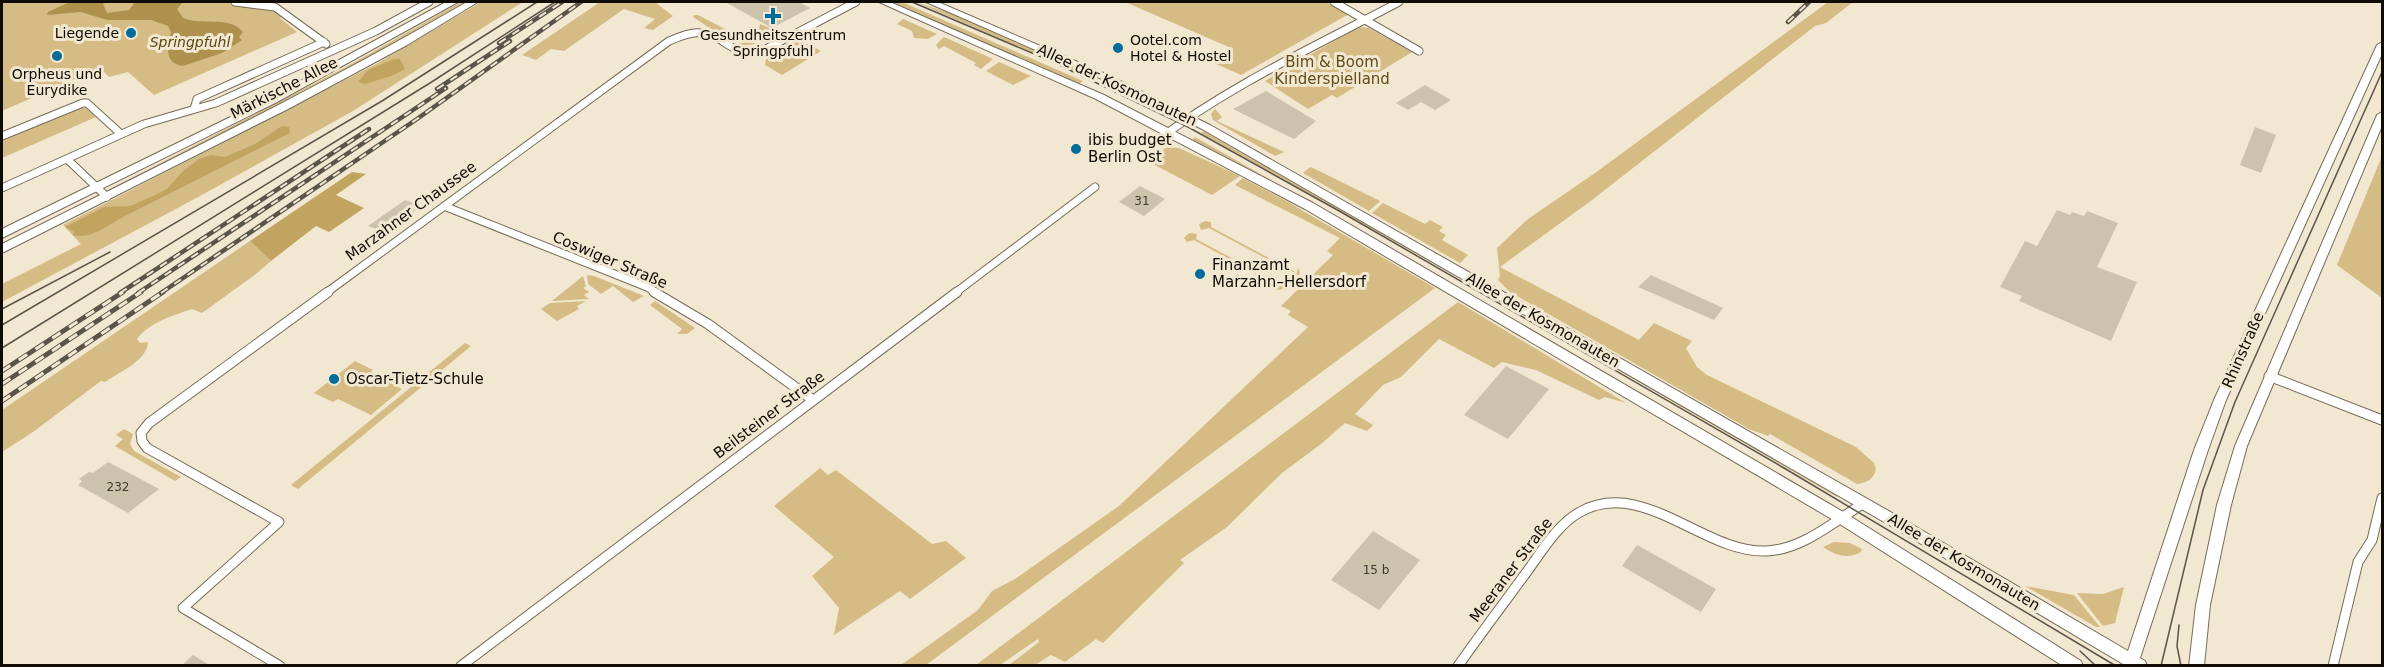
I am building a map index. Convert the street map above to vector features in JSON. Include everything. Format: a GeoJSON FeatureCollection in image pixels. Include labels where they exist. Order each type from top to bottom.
{"type":"FeatureCollection","features":[{"type":"Feature","properties":{"kind":"main road","name":"Märkische Allee"},"geometry":{"type":"LineString","coordinates":[[2,249],[102,192],[338,67],[453,2]]}},
{"type":"Feature","properties":{"kind":"main road","name":"Märkische Allee"},"geometry":{"type":"LineString","coordinates":[[2,234],[102,192],[350,73],[473,2]]}},
{"type":"Feature","properties":{"kind":"main road","name":"Allee der Kosmonauten"},"geometry":{"type":"LineString","coordinates":[[884,2],[1100,97],[1309,206],[1840,517],[2076,666]]}},
{"type":"Feature","properties":{"kind":"main road","name":"Allee der Kosmonauten"},"geometry":{"type":"LineString","coordinates":[[931,2],[1105,77],[1188,117],[1864,503],[2134,664]]}},
{"type":"Feature","properties":{"kind":"main road","name":"Rhinstraße"},"geometry":{"type":"LineString","coordinates":[[2134,664],[2220,400],[2382,45]]}},
{"type":"Feature","properties":{"kind":"main road"},"geometry":{"type":"LineString","coordinates":[[2196,666],[2203,605],[2224,505],[2241,446],[2382,116]]}},
{"type":"Feature","properties":{"kind":"street"},"geometry":{"type":"LineString","coordinates":[[235,2],[275,7],[334,49]]}},
{"type":"Feature","properties":{"kind":"street","name":"Märkische Allee"},"geometry":{"type":"LineString","coordinates":[[2,188],[151,122],[216,103],[398,20],[429,2]]}},
{"type":"Feature","properties":{"kind":"street","name":"Marzahner Chaussee"},"geometry":{"type":"LineString","coordinates":[[280,666],[183,608],[279,522],[147,448],[142,441],[141,433],[157,416],[675,38],[691,32],[705,32],[737,52],[748,55],[762,51],[856,2]]}},
{"type":"Feature","properties":{"kind":"street"},"geometry":{"type":"LineString","coordinates":[[1334,2],[1419,51]]}},
{"type":"Feature","properties":{"kind":"street"},"geometry":{"type":"LineString","coordinates":[[1155,142],[1188,117],[1399,2]]}},
{"type":"Feature","properties":{"kind":"street","name":"Märkische Allee"},"geometry":{"type":"LineString","coordinates":[[194,109],[197,99],[324,42]]}},
{"type":"Feature","properties":{"kind":"street"},"geometry":{"type":"LineString","coordinates":[[2,136],[83,103],[121,134]]}},
{"type":"Feature","properties":{"kind":"street"},"geometry":{"type":"LineString","coordinates":[[67,159],[102,192]]}},
{"type":"Feature","properties":{"kind":"street","name":"Beilsteiner Straße"},"geometry":{"type":"LineString","coordinates":[[461,666],[1095,187]]}},
{"type":"Feature","properties":{"kind":"street","name":"Coswiger Straße"},"geometry":{"type":"LineString","coordinates":[[444,206],[647,287],[708,324],[813,400]]}},
{"type":"Feature","properties":{"kind":"street"},"geometry":{"type":"LineString","coordinates":[[2269,376],[2382,420]]}},
{"type":"Feature","properties":{"kind":"street"},"geometry":{"type":"LineString","coordinates":[[2333,666],[2358,562],[2372,540],[2382,498]]}},
{"type":"Feature","properties":{"kind":"street","name":"Meeraner Straße"},"geometry":{"type":"LineString","coordinates":[[1458,666],[1567,521],[1596,505],[1609,502],[1640,507],[1712,540],[1748,551],[1767,551],[1784,547],[1864,503]]}},
{"type":"Feature","properties":{"kind":"green space"},"geometry":{"type":"Polygon","coordinates":[[[2,2],[230,2],[271,9],[282,16],[280,18],[297,32],[154,95],[128,72],[109,77],[100,68],[2,111],[2,2]]]}},
{"type":"Feature","properties":{"kind":"green space"},"geometry":{"type":"Polygon","coordinates":[[[461,2],[467,2],[338,75],[120,184],[346,67],[461,2]]]}},
{"type":"Feature","properties":{"kind":"green space"},"geometry":{"type":"Polygon","coordinates":[[[481,2],[523,2],[353,111],[2,302],[2,284],[81,244],[63,225],[378,63],[481,2]]]}},
{"type":"Feature","properties":{"kind":"green space"},"geometry":{"type":"Polygon","coordinates":[[[600,2],[655,2],[673,16],[653,30],[644,28],[655,19],[624,9],[564,51],[551,49],[536,60],[522,55],[600,2]]]}},
{"type":"Feature","properties":{"kind":"green space"},"geometry":{"type":"Polygon","coordinates":[[[892,2],[902,2],[1083,81],[1079,84],[892,2]]]}},
{"type":"Feature","properties":{"kind":"green space"},"geometry":{"type":"Polygon","coordinates":[[[916,2],[962,17],[1092,75],[1088,77],[916,2]]]}},
{"type":"Feature","properties":{"kind":"green space"},"geometry":{"type":"Polygon","coordinates":[[[1125,2],[1326,2],[1349,14],[1241,75],[1214,63],[1231,48],[1125,2]]]}},
{"type":"Feature","properties":{"kind":"green space"},"geometry":{"type":"Polygon","coordinates":[[[1828,2],[1853,2],[1826,23],[1815,26],[1592,200],[1500,267],[1639,340],[1654,323],[1692,341],[1686,348],[1697,367],[1707,375],[1856,447],[1874,463],[1876,469],[1870,480],[1857,484],[1770,434],[1768,436],[1749,429],[1510,292],[1498,280],[1500,276],[1497,248],[1528,219],[1595,173],[1828,2]]]}},
{"type":"Feature","properties":{"kind":"green space"},"geometry":{"type":"Polygon","coordinates":[[[694,15],[744,39],[758,34],[760,24],[779,32],[789,29],[759,43],[739,44],[730,41],[693,17],[694,15]]]}},
{"type":"Feature","properties":{"kind":"green space"},"geometry":{"type":"Polygon","coordinates":[[[903,19],[937,34],[928,39],[914,38],[912,31],[897,24],[903,19]]]}},
{"type":"Feature","properties":{"kind":"green space","name":"Bim & Boom Kinderspielland"},"geometry":{"type":"Polygon","coordinates":[[[1358,27],[1369,28],[1412,52],[1337,98],[1332,95],[1308,109],[1265,81],[1358,27]]]}},
{"type":"Feature","properties":{"kind":"green space"},"geometry":{"type":"Polygon","coordinates":[[[944,37],[993,59],[981,69],[974,65],[976,63],[944,46],[939,49],[936,45],[944,37]]]}},
{"type":"Feature","properties":{"kind":"green space"},"geometry":{"type":"Polygon","coordinates":[[[797,39],[821,51],[782,75],[765,65],[766,59],[797,39]]]}},
{"type":"Feature","properties":{"kind":"green space"},"geometry":{"type":"Polygon","coordinates":[[[999,62],[1031,76],[1013,85],[986,71],[999,62]]]}},
{"type":"Feature","properties":{"kind":"green space"},"geometry":{"type":"Polygon","coordinates":[[[79,107],[86,108],[96,117],[2,158],[2,139],[79,107]]]}},
{"type":"Feature","properties":{"kind":"green space"},"geometry":{"type":"Polygon","coordinates":[[[1215,109],[1222,117],[1217,121],[1284,152],[1275,156],[1213,120],[1211,114],[1215,109]]]}},
{"type":"Feature","properties":{"kind":"green space"},"geometry":{"type":"Polygon","coordinates":[[[1204,131],[1454,272],[1452,274],[1201,133],[1204,131]]]}},
{"type":"Feature","properties":{"kind":"green space"},"geometry":{"type":"Polygon","coordinates":[[[1195,137],[1446,279],[1292,192],[1191,141],[1195,137]]]}},
{"type":"Feature","properties":{"kind":"green space"},"geometry":{"type":"Polygon","coordinates":[[[1167,147],[1179,148],[1240,176],[1212,195],[1148,160],[1167,147]]]}},
{"type":"Feature","properties":{"kind":"green space"},"geometry":{"type":"Polygon","coordinates":[[[2382,156],[2382,298],[2337,265],[2382,156]]]}},
{"type":"Feature","properties":{"kind":"green space"},"geometry":{"type":"Polygon","coordinates":[[[1310,167],[1380,201],[1369,211],[1303,173],[1310,167]]]}},
{"type":"Feature","properties":{"kind":"green space"},"geometry":{"type":"Polygon","coordinates":[[[1243,178],[1435,288],[926,665],[901,665],[978,610],[992,591],[1015,579],[1119,506],[1308,327],[1288,315],[1291,311],[1281,306],[1333,255],[1327,251],[1340,238],[1235,185],[1243,178]]]}},
{"type":"Feature","properties":{"kind":"green space"},"geometry":{"type":"Polygon","coordinates":[[[1383,203],[1425,224],[1430,220],[1443,227],[1439,231],[1446,235],[1442,240],[1468,255],[1460,263],[1372,213],[1383,203]]]}},
{"type":"Feature","properties":{"kind":"green space"},"geometry":{"type":"Polygon","coordinates":[[[1205,221],[1211,222],[1211,227],[1297,273],[1298,267],[1300,274],[1296,277],[1287,276],[1295,274],[1209,228],[1201,230],[1199,224],[1205,221]]]}},
{"type":"Feature","properties":{"kind":"green space"},"geometry":{"type":"Polygon","coordinates":[[[1189,233],[1197,234],[1196,239],[1282,285],[1284,280],[1286,287],[1280,290],[1273,289],[1280,287],[1194,240],[1187,242],[1184,238],[1189,233]]]}},
{"type":"Feature","properties":{"kind":"green space"},"geometry":{"type":"Polygon","coordinates":[[[250,241],[271,261],[256,274],[202,313],[192,309],[148,328],[137,339],[140,343],[148,342],[147,349],[138,360],[105,382],[101,381],[33,432],[2,452],[2,410],[250,241]]]}},
{"type":"Feature","properties":{"kind":"green space"},"geometry":{"type":"Polygon","coordinates":[[[587,275],[644,296],[633,302],[613,286],[601,294],[588,284],[587,275]]]}},
{"type":"Feature","properties":{"kind":"green space"},"geometry":{"type":"Polygon","coordinates":[[[583,276],[586,286],[583,288],[589,292],[584,295],[589,299],[552,301],[583,276]]]}},
{"type":"Feature","properties":{"kind":"green space"},"geometry":{"type":"Polygon","coordinates":[[[1501,299],[1838,494],[1837,497],[1499,301],[1501,299]]]}},
{"type":"Feature","properties":{"kind":"green space"},"geometry":{"type":"Polygon","coordinates":[[[586,301],[577,306],[579,309],[557,321],[541,309],[550,303],[586,301]]]}},
{"type":"Feature","properties":{"kind":"green space"},"geometry":{"type":"Polygon","coordinates":[[[655,301],[695,328],[687,334],[677,334],[682,329],[650,305],[655,301]]]}},
{"type":"Feature","properties":{"kind":"green space"},"geometry":{"type":"Polygon","coordinates":[[[1458,302],[1626,403],[1605,397],[1599,400],[1536,370],[1502,362],[1494,368],[1439,339],[1401,377],[1383,385],[1355,414],[1373,425],[1367,431],[1345,423],[1282,473],[1227,527],[1180,560],[1184,563],[1103,643],[1096,639],[1065,662],[1051,655],[1035,665],[1009,665],[1039,642],[1038,639],[1000,665],[976,665],[1458,302]]]}},
{"type":"Feature","properties":{"kind":"green space"},"geometry":{"type":"Polygon","coordinates":[[[1492,306],[1832,504],[1830,506],[1490,308],[1492,306]]]}},
{"type":"Feature","properties":{"kind":"green space"},"geometry":{"type":"Polygon","coordinates":[[[465,343],[471,346],[298,489],[291,485],[465,343]]]}},
{"type":"Feature","properties":{"kind":"green space"},"geometry":{"type":"Polygon","coordinates":[[[355,361],[373,370],[370,373],[402,389],[371,415],[338,399],[333,402],[314,393],[355,361]]]}},
{"type":"Feature","properties":{"kind":"green space"},"geometry":{"type":"Polygon","coordinates":[[[124,429],[133,434],[130,444],[134,451],[181,477],[175,481],[115,446],[123,439],[116,435],[124,429]]]}},
{"type":"Feature","properties":{"kind":"green space"},"geometry":{"type":"Polygon","coordinates":[[[820,468],[828,475],[836,470],[932,544],[946,541],[966,558],[910,599],[900,591],[834,635],[839,608],[812,576],[834,557],[774,506],[820,468]]]}},
{"type":"Feature","properties":{"kind":"green space"},"geometry":{"type":"Polygon","coordinates":[[[1834,542],[1850,543],[1862,549],[1861,552],[1846,556],[1823,547],[1834,542]]]}},
{"type":"Feature","properties":{"kind":"green space"},"geometry":{"type":"Polygon","coordinates":[[[2025,586],[2074,595],[2100,627],[2096,627],[2025,586]]]}},
{"type":"Feature","properties":{"kind":"green space"},"geometry":{"type":"Polygon","coordinates":[[[2124,587],[2115,623],[2103,626],[2077,593],[2103,594],[2124,587]]]}},
{"type":"Feature","properties":{"kind":"shaded area"},"geometry":{"type":"Polygon","coordinates":[[[394,59],[400,59],[405,69],[365,84],[358,82],[368,70],[394,59]]]}},
{"type":"Feature","properties":{"kind":"shaded area"},"geometry":{"type":"Polygon","coordinates":[[[282,126],[289,127],[290,133],[93,234],[73,235],[74,232],[65,227],[104,207],[130,206],[155,195],[167,189],[183,171],[199,159],[211,155],[225,157],[255,144],[282,126]]]}},
{"type":"Feature","properties":{"kind":"shaded area"},"geometry":{"type":"Polygon","coordinates":[[[352,172],[366,174],[336,195],[364,208],[329,232],[316,226],[271,261],[250,241],[352,172]]]}},
{"type":"Feature","properties":{"kind":"water","name":"Springpfuhl"},"geometry":{"type":"Polygon","coordinates":[[[70,2],[107,2],[103,4],[107,13],[129,10],[134,4],[131,2],[183,2],[177,9],[183,18],[230,24],[243,32],[239,37],[242,40],[222,53],[183,66],[172,61],[168,53],[171,32],[168,26],[151,20],[107,20],[81,12],[47,15],[48,12],[70,2]]]}},
{"type":"Feature","properties":{"kind":"building","name":"Gesundheitszentrum Springpfuhl"},"geometry":{"type":"Polygon","coordinates":[[[725,2],[799,2],[810,8],[772,28],[725,2]]]}},
{"type":"Feature","properties":{"kind":"building"},"geometry":{"type":"Polygon","coordinates":[[[1425,85],[1451,100],[1435,110],[1421,102],[1408,110],[1396,103],[1425,85]]]}},
{"type":"Feature","properties":{"kind":"building"},"geometry":{"type":"Polygon","coordinates":[[[1266,91],[1316,121],[1294,139],[1233,109],[1266,91]]]}},
{"type":"Feature","properties":{"kind":"building"},"geometry":{"type":"Polygon","coordinates":[[[2255,127],[2276,135],[2261,173],[2240,165],[2255,127]]]}},
{"type":"Feature","properties":{"kind":"building"},"geometry":{"type":"Polygon","coordinates":[[[1140,186],[1165,199],[1144,216],[1119,202],[1140,186]]]}},
{"type":"Feature","properties":{"kind":"building"},"geometry":{"type":"Polygon","coordinates":[[[405,200],[421,206],[385,232],[368,226],[405,200]]]}},
{"type":"Feature","properties":{"kind":"building"},"geometry":{"type":"Polygon","coordinates":[[[2057,210],[2070,215],[2072,212],[2084,216],[2087,211],[2118,223],[2097,267],[2137,282],[2111,341],[2019,301],[2022,296],[2000,287],[2025,241],[2037,246],[2057,210]]]}},
{"type":"Feature","properties":{"kind":"building"},"geometry":{"type":"Polygon","coordinates":[[[1651,275],[1723,308],[1714,320],[1638,287],[1651,275]]]}},
{"type":"Feature","properties":{"kind":"building"},"geometry":{"type":"Polygon","coordinates":[[[1506,366],[1549,389],[1508,439],[1464,415],[1506,366]]]}},
{"type":"Feature","properties":{"kind":"building"},"geometry":{"type":"Polygon","coordinates":[[[108,462],[159,489],[128,513],[78,485],[82,481],[79,479],[89,472],[93,473],[108,462]]]}},
{"type":"Feature","properties":{"kind":"building"},"geometry":{"type":"Polygon","coordinates":[[[1373,531],[1420,560],[1379,610],[1331,580],[1373,531]]]}},
{"type":"Feature","properties":{"kind":"building"},"geometry":{"type":"Polygon","coordinates":[[[1637,545],[1716,589],[1701,612],[1622,566],[1637,545]]]}},
{"type":"Feature","properties":{"kind":"building"},"geometry":{"type":"Polygon","coordinates":[[[193,655],[211,666],[181,666],[193,655]]]}},
{"type":"Feature","properties":{"kind":"tram line"},"geometry":{"type":"LineString","coordinates":[[2,325],[382,101],[537,2]]}},
{"type":"Feature","properties":{"kind":"tram line"},"geometry":{"type":"LineString","coordinates":[[2,348],[430,83],[555,2]]}},
{"type":"Feature","properties":{"kind":"tram line"},"geometry":{"type":"LineString","coordinates":[[912,2],[1053,62],[1188,127],[1341,212],[1784,468],[2116,666]]}},
{"type":"Feature","properties":{"kind":"tram line"},"geometry":{"type":"LineString","coordinates":[[2161,666],[2203,490],[2235,402],[2382,72]]}},
{"type":"Feature","properties":{"kind":"tram line"},"geometry":{"type":"LineString","coordinates":[[2,309],[110,252]]}},
{"type":"Feature","properties":{"kind":"tram line"},"geometry":{"type":"LineString","coordinates":[[2179,625],[2177,646],[2181,666]]}},
{"type":"Feature","properties":{"kind":"tram line"},"geometry":{"type":"LineString","coordinates":[[2080,651],[2096,666]]}},
{"type":"Feature","properties":{"kind":"railway"},"geometry":{"type":"LineString","coordinates":[[499,43],[562,2]]}},
{"type":"Feature","properties":{"kind":"railway"},"geometry":{"type":"LineString","coordinates":[[161,293],[417,119],[581,2]]}},
{"type":"Feature","properties":{"kind":"railway"},"geometry":{"type":"LineString","coordinates":[[1788,22],[1809,2]]}},
{"type":"Feature","properties":{"kind":"railway"},"geometry":{"type":"LineString","coordinates":[[437,89],[510,41]]}},
{"type":"Feature","properties":{"kind":"railway"},"geometry":{"type":"LineString","coordinates":[[138,293],[446,88]]}},
{"type":"Feature","properties":{"kind":"railway"},"geometry":{"type":"LineString","coordinates":[[120,293],[369,129]]}},
{"type":"Feature","properties":{"kind":"railway"},"geometry":{"type":"LineString","coordinates":[[2,371],[123,292]]}},
{"type":"Feature","properties":{"kind":"railway"},"geometry":{"type":"LineString","coordinates":[[2,384],[141,292]]}},
{"type":"Feature","properties":{"kind":"railway"},"geometry":{"type":"LineString","coordinates":[[2,401],[163,292]]}},
{"type":"Feature","properties":{"kind":"place","name":"Gesundheitszentrum Springpfuhl"},"geometry":{"type":"Point","coordinates":[773,16]}},
{"type":"Feature","properties":{"kind":"place","name":"Liegende"},"geometry":{"type":"Point","coordinates":[131,33]}},
{"type":"Feature","properties":{"kind":"place","name":"Ootel.com Hotel & Hostel"},"geometry":{"type":"Point","coordinates":[1118,48]}},
{"type":"Feature","properties":{"kind":"place","name":"Orpheus und Eurydike"},"geometry":{"type":"Point","coordinates":[57,56]}},
{"type":"Feature","properties":{"kind":"place","name":"ibis budget Berlin Ost"},"geometry":{"type":"Point","coordinates":[1076,149]}},
{"type":"Feature","properties":{"kind":"place","name":"Finanzamt Marzahn–Hellersdorf"},"geometry":{"type":"Point","coordinates":[1200,274]}},
{"type":"Feature","properties":{"kind":"place","name":"Oscar-Tietz-Schule"},"geometry":{"type":"Point","coordinates":[334,379]}}]}
